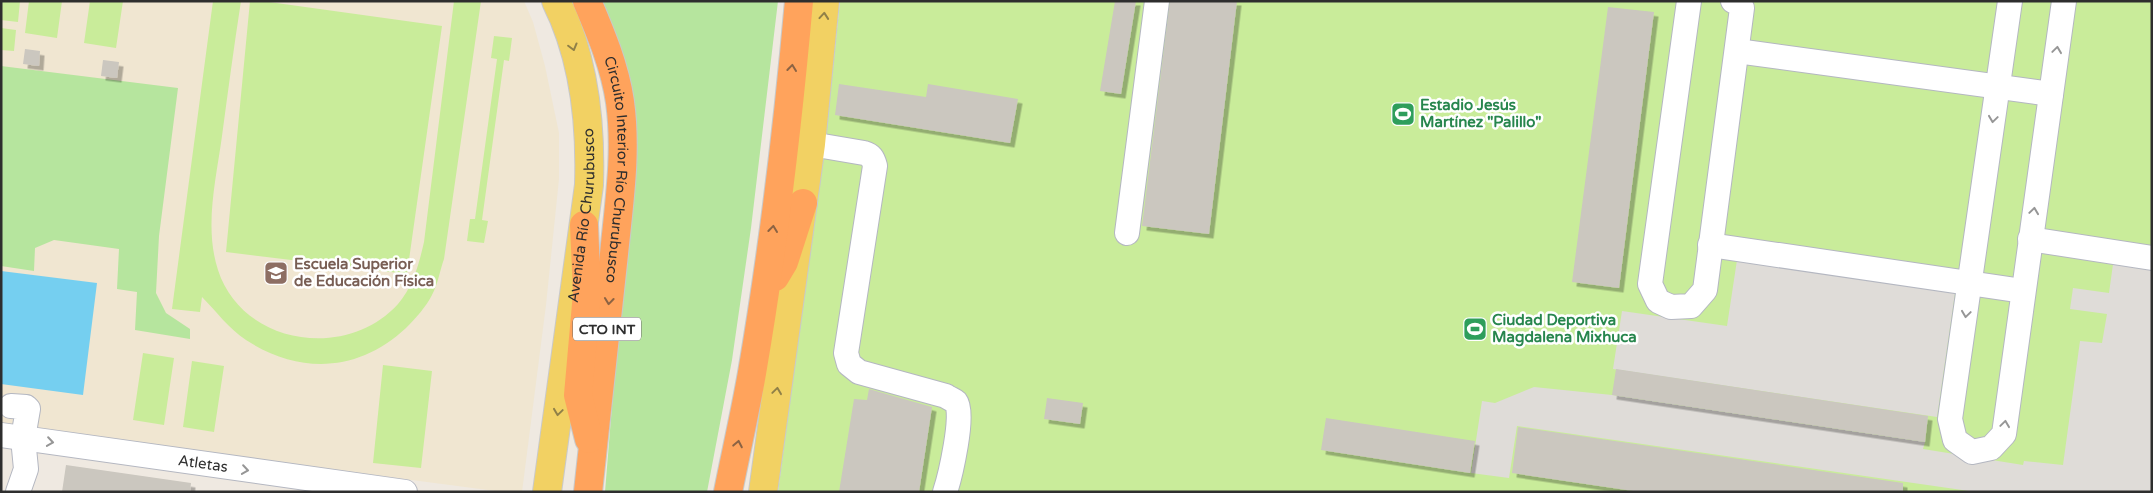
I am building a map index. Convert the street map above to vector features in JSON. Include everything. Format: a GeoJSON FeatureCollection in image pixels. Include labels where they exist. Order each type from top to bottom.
{"type":"FeatureCollection","features":[{"type":"Feature","properties":{"kind":"highway","name":"Circuito Interior Río Churubusco"},"geometry":{"type":"LineString","coordinates":[[587,1],[604,41],[615,75],[622,126],[623,165],[600,396],[588,492]]}},
{"type":"Feature","properties":{"kind":"highway"},"geometry":{"type":"LineString","coordinates":[[728,492],[752,374],[764,295],[794,60],[799,1]]}},
{"type":"Feature","properties":{"kind":"highway"},"geometry":{"type":"LineString","coordinates":[[764,295],[784,262],[803,203]]}},
{"type":"Feature","properties":{"kind":"highway"},"geometry":{"type":"LineString","coordinates":[[584,225],[587,293],[578,395],[592,449]]}},
{"type":"Feature","properties":{"kind":"main road","name":"Avenida Río Churubusco"},"geometry":{"type":"LineString","coordinates":[[547,492],[584,225],[589,185],[590,149],[585,104],[571,41],[556,1]]}},
{"type":"Feature","properties":{"kind":"main road"},"geometry":{"type":"LineString","coordinates":[[764,492],[803,203],[825,1]]}},
{"type":"Feature","properties":{"kind":"street"},"geometry":{"type":"LineString","coordinates":[[1127,233],[1157,1]]}},
{"type":"Feature","properties":{"kind":"street"},"geometry":{"type":"LineString","coordinates":[[1689,1],[1650,284],[1658,301],[1671,307],[1691,306],[1705,290],[1742,8],[1740,3],[1733,1]]}},
{"type":"Feature","properties":{"kind":"street"},"geometry":{"type":"LineString","coordinates":[[2010,1],[1950,419],[1955,440],[1972,452],[1991,448],[2004,434],[2064,1]]}},
{"type":"Feature","properties":{"kind":"street"},"geometry":{"type":"LineString","coordinates":[[1736,51],[2051,94]]}},
{"type":"Feature","properties":{"kind":"street"},"geometry":{"type":"LineString","coordinates":[[810,144],[864,153],[874,160],[875,166],[846,353],[849,364],[859,372],[946,396],[956,402],[959,411],[958,423],[945,492]]}},
{"type":"Feature","properties":{"kind":"street"},"geometry":{"type":"LineString","coordinates":[[2030,239],[2152,258]]}},
{"type":"Feature","properties":{"kind":"street"},"geometry":{"type":"LineString","coordinates":[[1710,245],[2023,291]]}},
{"type":"Feature","properties":{"kind":"street"},"geometry":{"type":"LineString","coordinates":[[11,406],[26,407],[28,409],[12,437],[26,469],[18,492]]}},
{"type":"Feature","properties":{"kind":"street","name":"Atletas"},"geometry":{"type":"LineString","coordinates":[[12,437],[281,483],[405,492]]}},
{"type":"Feature","properties":{"kind":"shaded area","name":"Escuela Superior de Educación Física"},"geometry":{"type":"Polygon","coordinates":[[[1,1],[524,1],[533,22],[545,66],[559,133],[559,179],[546,305],[522,492],[503,492],[1,426],[1,1]]]}},
{"type":"Feature","properties":{"kind":"shaded area"},"geometry":{"type":"Polygon","coordinates":[[[2114,257],[2152,263],[2152,492],[1976,492],[1517,426],[1509,478],[1471,473],[1482,401],[1495,403],[1534,387],[1612,395],[1925,442],[1923,449],[2023,465],[2024,461],[2063,465],[2080,341],[2102,343],[2107,314],[2070,309],[2073,288],[2109,293],[2114,257]]]}},
{"type":"Feature","properties":{"kind":"shaded area"},"geometry":{"type":"Polygon","coordinates":[[[1737,260],[1955,293],[1937,417],[1613,369],[1622,311],[1727,326],[1737,260]]]}},
{"type":"Feature","properties":{"kind":"green space"},"geometry":{"type":"Polygon","coordinates":[[[1,1],[20,1],[18,22],[1,20],[1,1]]]}},
{"type":"Feature","properties":{"kind":"green space"},"geometry":{"type":"Polygon","coordinates":[[[29,1],[62,1],[57,38],[25,33],[29,1]]]}},
{"type":"Feature","properties":{"kind":"green space"},"geometry":{"type":"Polygon","coordinates":[[[90,1],[123,1],[116,48],[84,43],[90,1]]]}},
{"type":"Feature","properties":{"kind":"green space"},"geometry":{"type":"Polygon","coordinates":[[[213,1],[241,1],[214,186],[212,237],[218,270],[231,295],[249,315],[272,329],[298,336],[325,338],[352,333],[377,322],[398,304],[412,283],[424,242],[454,1],[481,1],[444,259],[437,282],[427,304],[406,328],[388,343],[369,353],[329,364],[287,359],[266,351],[240,336],[202,297],[200,312],[172,309],[213,1]]]}},
{"type":"Feature","properties":{"kind":"green space"},"geometry":{"type":"Polygon","coordinates":[[[250,1],[262,1],[442,26],[407,274],[226,252],[250,1]]]}},
{"type":"Feature","properties":{"kind":"green space"},"geometry":{"type":"Polygon","coordinates":[[[596,1],[778,1],[751,228],[732,360],[707,492],[605,492],[623,270],[596,1]]]}},
{"type":"Feature","properties":{"kind":"green space","name":"Ciudad Deportiva Magdalena Mixhuca"},"geometry":{"type":"Polygon","coordinates":[[[840,1],[2152,1],[2152,492],[778,492],[831,87],[840,1]]]}},
{"type":"Feature","properties":{"kind":"green space"},"geometry":{"type":"Polygon","coordinates":[[[1,28],[16,30],[14,51],[1,50],[1,28]]]}},
{"type":"Feature","properties":{"kind":"green space"},"geometry":{"type":"Polygon","coordinates":[[[494,36],[512,38],[509,61],[504,60],[482,220],[488,221],[484,243],[467,241],[470,219],[475,219],[497,59],[491,58],[494,36]]]}},
{"type":"Feature","properties":{"kind":"green space"},"geometry":{"type":"Polygon","coordinates":[[[1,66],[178,88],[159,236],[156,293],[166,313],[190,329],[190,339],[135,330],[137,292],[117,289],[119,249],[54,240],[35,248],[34,271],[1,266],[1,66]]]}},
{"type":"Feature","properties":{"kind":"green space"},"geometry":{"type":"Polygon","coordinates":[[[143,353],[174,358],[164,425],[133,420],[143,353]]]}},
{"type":"Feature","properties":{"kind":"green space"},"geometry":{"type":"Polygon","coordinates":[[[192,361],[224,366],[214,432],[183,427],[192,361]]]}},
{"type":"Feature","properties":{"kind":"green space"},"geometry":{"type":"Polygon","coordinates":[[[383,365],[432,371],[421,468],[373,463],[383,365]]]}},
{"type":"Feature","properties":{"kind":"water"},"geometry":{"type":"Polygon","coordinates":[[[1,271],[97,283],[83,395],[1,384],[1,271]]]}},
{"type":"Feature","properties":{"kind":"building"},"geometry":{"type":"Polygon","coordinates":[[[1115,1],[1136,1],[1121,94],[1100,91],[1115,1]]]}},
{"type":"Feature","properties":{"kind":"building"},"geometry":{"type":"Polygon","coordinates":[[[1170,1],[1237,1],[1209,234],[1142,226],[1170,1]]]}},
{"type":"Feature","properties":{"kind":"building"},"geometry":{"type":"Polygon","coordinates":[[[1608,7],[1654,12],[1619,288],[1572,282],[1608,7]]]}},
{"type":"Feature","properties":{"kind":"building"},"geometry":{"type":"Polygon","coordinates":[[[25,49],[40,51],[39,66],[23,64],[25,49]]]}},
{"type":"Feature","properties":{"kind":"building"},"geometry":{"type":"Polygon","coordinates":[[[103,60],[119,62],[117,78],[101,76],[103,60]]]}},
{"type":"Feature","properties":{"kind":"building"},"geometry":{"type":"Polygon","coordinates":[[[839,84],[926,97],[928,84],[1018,99],[1010,143],[835,115],[839,84]]]}},
{"type":"Feature","properties":{"kind":"building"},"geometry":{"type":"Polygon","coordinates":[[[1616,369],[1928,416],[1925,442],[1612,395],[1616,369]]]}},
{"type":"Feature","properties":{"kind":"building"},"geometry":{"type":"Polygon","coordinates":[[[869,389],[932,407],[919,492],[839,492],[854,399],[867,400],[869,389]]]}},
{"type":"Feature","properties":{"kind":"building"},"geometry":{"type":"Polygon","coordinates":[[[1047,398],[1083,403],[1080,424],[1044,419],[1047,398]]]}},
{"type":"Feature","properties":{"kind":"building"},"geometry":{"type":"Polygon","coordinates":[[[1326,418],[1475,441],[1470,473],[1321,450],[1326,418]]]}},
{"type":"Feature","properties":{"kind":"building"},"geometry":{"type":"Polygon","coordinates":[[[1518,427],[1903,483],[1903,492],[1640,492],[1512,473],[1518,427]]]}},
{"type":"Feature","properties":{"kind":"building"},"geometry":{"type":"Polygon","coordinates":[[[66,465],[191,483],[190,492],[62,492],[66,465]]]}},
{"type":"Feature","properties":{"kind":"place","name":"Estadio Jesús Martínez \"Palillo\""},"geometry":{"type":"Point","coordinates":[1403,114]}},
{"type":"Feature","properties":{"kind":"place","name":"Escuela Superior de Educación Física"},"geometry":{"type":"Point","coordinates":[276,273]}},
{"type":"Feature","properties":{"kind":"place","name":"Ciudad Deportiva Magdalena Mixhuca"},"geometry":{"type":"Point","coordinates":[1475,329]}}]}
